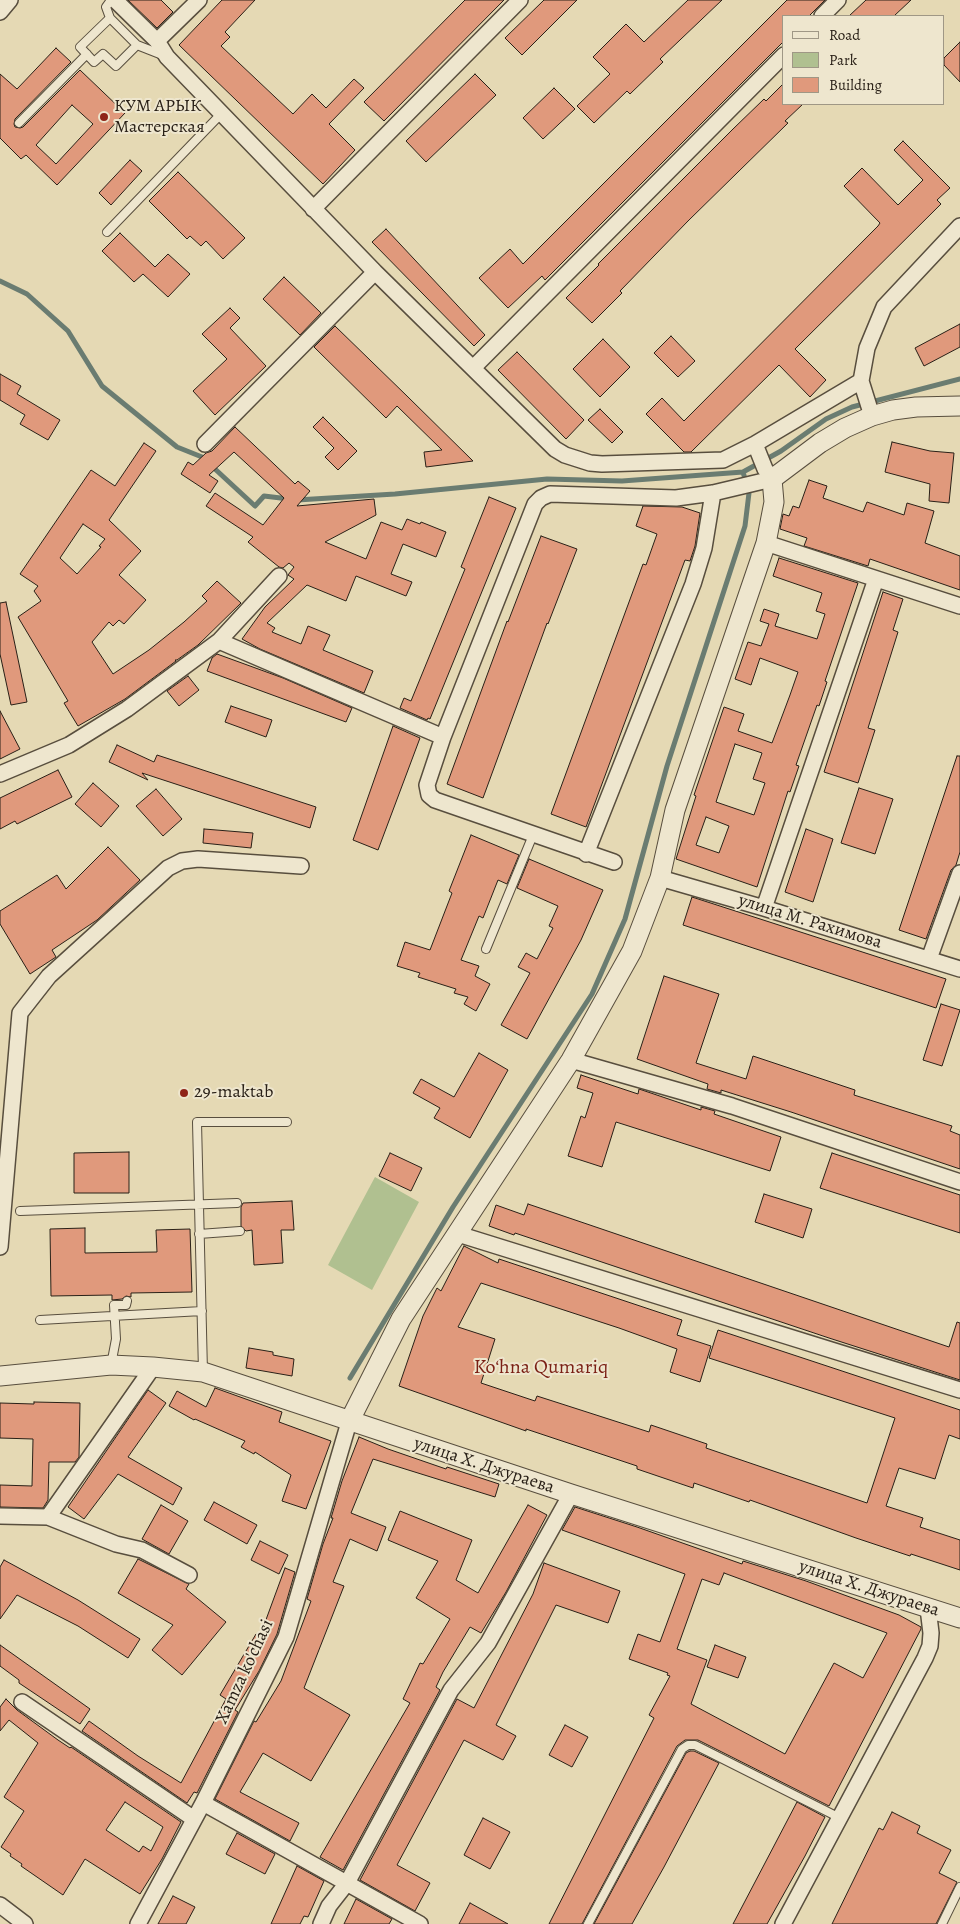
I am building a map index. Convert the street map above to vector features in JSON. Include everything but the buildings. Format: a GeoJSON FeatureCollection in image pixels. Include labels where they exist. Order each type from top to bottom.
{"type":"FeatureCollection","features":[{"type":"Feature","properties":{"kind":"street"},"geometry":{"type":"LineString","coordinates":[[0,12],[10,0]]}},
{"type":"Feature","properties":{"kind":"street"},"geometry":{"type":"LineString","coordinates":[[115,0],[157,41],[167,57],[221,114],[375,272],[555,448],[565,455],[590,463],[602,464],[722,460],[755,444],[861,381]]}},
{"type":"Feature","properties":{"kind":"street"},"geometry":{"type":"LineString","coordinates":[[157,41],[199,0]]}},
{"type":"Feature","properties":{"kind":"street"},"geometry":{"type":"LineString","coordinates":[[313,209],[520,0]]}},
{"type":"Feature","properties":{"kind":"street"},"geometry":{"type":"LineString","coordinates":[[823,15],[838,0]]}},
{"type":"Feature","properties":{"kind":"street"},"geometry":{"type":"LineString","coordinates":[[473,368],[782,56]]}},
{"type":"Feature","properties":{"kind":"street"},"geometry":{"type":"LineString","coordinates":[[872,416],[861,381],[867,348],[884,307],[960,226]]}},
{"type":"Feature","properties":{"kind":"street"},"geometry":{"type":"LineString","coordinates":[[205,444],[375,272]]}},
{"type":"Feature","properties":{"kind":"street"},"geometry":{"type":"LineString","coordinates":[[614,862],[586,854],[435,800],[429,795],[427,785],[443,737],[536,504],[541,498],[550,494],[676,498],[736,488],[765,477],[845,428],[872,416],[893,410],[916,407],[960,406]]}},
{"type":"Feature","properties":{"kind":"street"},"geometry":{"type":"LineString","coordinates":[[349,1422],[401,1319],[571,1060],[632,951],[660,878],[675,810],[766,543],[774,502],[755,444]]}},
{"type":"Feature","properties":{"kind":"street"},"geometry":{"type":"LineString","coordinates":[[586,854],[693,584],[704,548],[713,493]]}},
{"type":"Feature","properties":{"kind":"street"},"geometry":{"type":"LineString","coordinates":[[766,543],[960,606]]}},
{"type":"Feature","properties":{"kind":"street"},"geometry":{"type":"LineString","coordinates":[[0,774],[69,745],[127,709],[219,641],[279,576]]}},
{"type":"Feature","properties":{"kind":"street"},"geometry":{"type":"LineString","coordinates":[[764,908],[876,579]]}},
{"type":"Feature","properties":{"kind":"street"},"geometry":{"type":"LineString","coordinates":[[219,641],[443,737]]}},
{"type":"Feature","properties":{"kind":"street"},"geometry":{"type":"LineString","coordinates":[[0,1247],[20,1013],[49,976],[168,868],[182,861],[198,859],[301,866]]}},
{"type":"Feature","properties":{"kind":"street"},"geometry":{"type":"LineString","coordinates":[[929,959],[960,872]]}},
{"type":"Feature","properties":{"kind":"street","name":"улица М. Рахимова"},"geometry":{"type":"LineString","coordinates":[[660,878],[960,969]]}},
{"type":"Feature","properties":{"kind":"street"},"geometry":{"type":"LineString","coordinates":[[571,1060],[732,1106],[960,1182]]}},
{"type":"Feature","properties":{"kind":"street"},"geometry":{"type":"LineString","coordinates":[[458,1234],[960,1390]]}},
{"type":"Feature","properties":{"kind":"street","name":"улица Х. Джураева"},"geometry":{"type":"LineString","coordinates":[[0,1376],[111,1366],[153,1367],[203,1372],[349,1422],[960,1618]]}},
{"type":"Feature","properties":{"kind":"street"},"geometry":{"type":"LineString","coordinates":[[48,1517],[153,1367]]}},
{"type":"Feature","properties":{"kind":"street","name":"Xamza ko'chasi"},"geometry":{"type":"LineString","coordinates":[[138,1924],[203,1803],[286,1637],[349,1422]]}},
{"type":"Feature","properties":{"kind":"street"},"geometry":{"type":"LineString","coordinates":[[321,1924],[329,1906],[347,1883],[451,1690],[488,1643],[571,1494]]}},
{"type":"Feature","properties":{"kind":"street"},"geometry":{"type":"LineString","coordinates":[[0,1516],[48,1517],[116,1544],[142,1550],[189,1576]]}},
{"type":"Feature","properties":{"kind":"street"},"geometry":{"type":"LineString","coordinates":[[783,1924],[926,1658],[930,1646],[931,1633],[928,1608]]}},
{"type":"Feature","properties":{"kind":"street"},"geometry":{"type":"LineString","coordinates":[[22,1702],[194,1819]]}},
{"type":"Feature","properties":{"kind":"street"},"geometry":{"type":"LineString","coordinates":[[203,1803],[420,1924]]}},
{"type":"Feature","properties":{"kind":"street"},"geometry":{"type":"LineString","coordinates":[[0,1906],[25,1924]]}},
{"type":"Feature","properties":{"kind":"lane"},"geometry":{"type":"LineString","coordinates":[[111,0],[106,7],[110,18],[137,45],[167,57]]}},
{"type":"Feature","properties":{"kind":"lane"},"geometry":{"type":"LineString","coordinates":[[110,18],[80,48],[94,62],[103,54],[116,66],[137,45]]}},
{"type":"Feature","properties":{"kind":"lane"},"geometry":{"type":"LineString","coordinates":[[18,123],[87,54]]}},
{"type":"Feature","properties":{"kind":"lane"},"geometry":{"type":"LineString","coordinates":[[107,232],[221,114]]}},
{"type":"Feature","properties":{"kind":"lane"},"geometry":{"type":"LineString","coordinates":[[486,949],[533,835]]}},
{"type":"Feature","properties":{"kind":"lane"},"geometry":{"type":"LineString","coordinates":[[203,1372],[197,1122],[287,1122]]}},
{"type":"Feature","properties":{"kind":"lane"},"geometry":{"type":"LineString","coordinates":[[20,1211],[237,1203]]}},
{"type":"Feature","properties":{"kind":"lane"},"geometry":{"type":"LineString","coordinates":[[199,1234],[240,1231]]}},
{"type":"Feature","properties":{"kind":"lane"},"geometry":{"type":"LineString","coordinates":[[111,1366],[116,1339],[114,1305],[126,1305],[126,1301]]}},
{"type":"Feature","properties":{"kind":"lane"},"geometry":{"type":"LineString","coordinates":[[40,1320],[116,1319],[202,1310]]}},
{"type":"Feature","properties":{"kind":"lane"},"geometry":{"type":"LineString","coordinates":[[588,1924],[682,1749],[688,1744],[695,1745],[840,1818]]}},
{"type":"Feature","properties":{"kind":"lane"},"geometry":{"type":"LineString","coordinates":[[942,1924],[960,1887]]}},
{"type":"Feature","properties":{"kind":"green space"},"geometry":{"type":"Polygon","coordinates":[[[375,1177],[419,1202],[372,1290],[328,1265],[375,1177]]]}},
{"type":"Feature","properties":{"kind":"waterway"},"geometry":{"type":"LineString","coordinates":[[0,281],[27,294],[68,331],[102,386],[177,447],[202,457],[255,506],[264,496],[289,499]]}},
{"type":"Feature","properties":{"kind":"waterway"},"geometry":{"type":"LineString","coordinates":[[297,500],[395,494],[547,479],[622,481],[743,472],[781,451],[826,419],[852,407],[960,379]]}},
{"type":"Feature","properties":{"kind":"waterway"},"geometry":{"type":"LineString","coordinates":[[350,1378],[453,1207],[592,994],[625,919],[667,766],[745,526],[749,493],[743,472]]}},
{"type":"Feature","properties":{"kind":"place","name":"КУМ АРЫК Мастерская"},"geometry":{"type":"Point","coordinates":[104,117]}},
{"type":"Feature","properties":{"kind":"place","name":"29-maktab"},"geometry":{"type":"Point","coordinates":[184,1093]}},
{"type":"Feature","properties":{"kind":"district","name":"Koʻhna Qumariq"},"geometry":{"type":"Point","coordinates":[541,1368]}}]}
